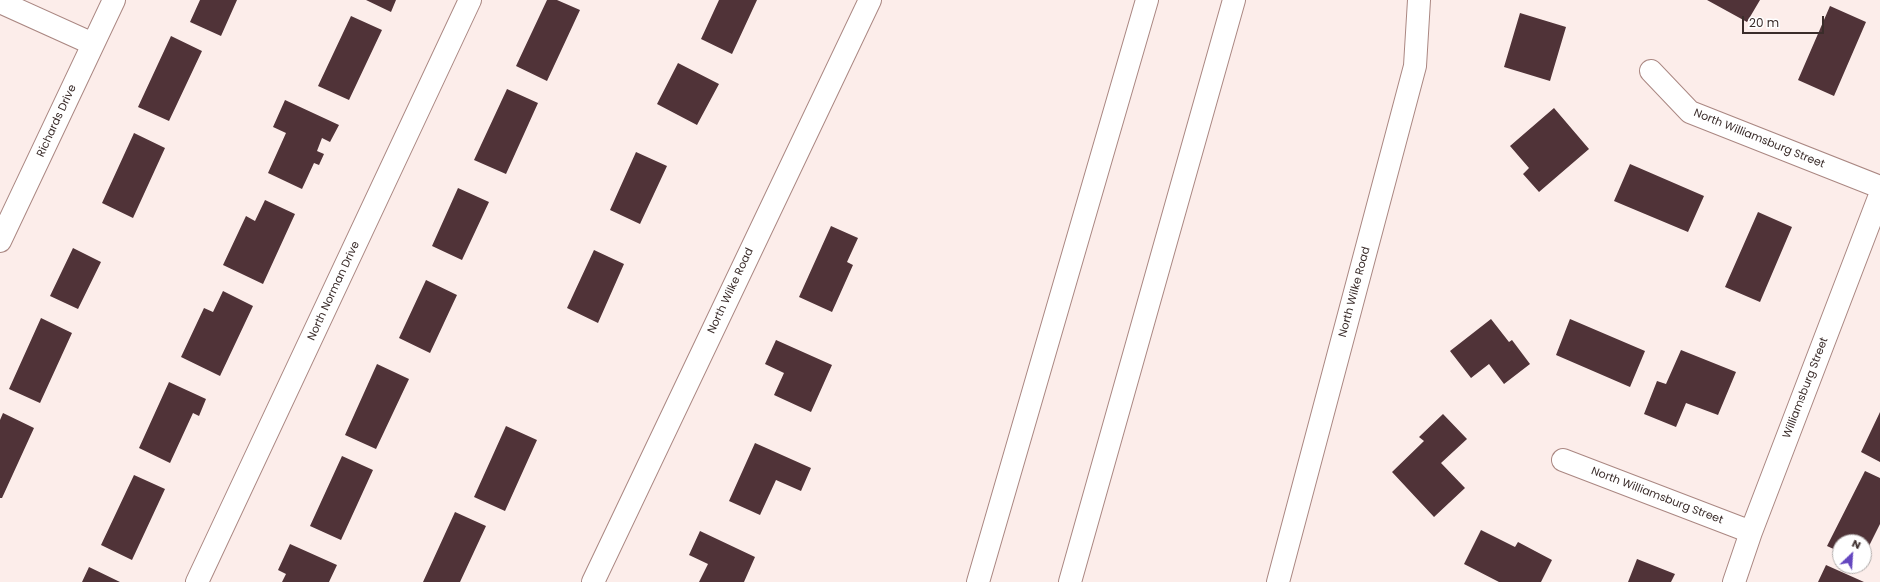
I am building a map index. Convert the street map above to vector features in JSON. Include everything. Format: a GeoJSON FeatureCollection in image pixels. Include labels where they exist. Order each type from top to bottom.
{"type":"FeatureCollection","features":[{"type":"Feature","properties":{"kind":"main road","name":"Richards Drive"},"geometry":{"type":"LineString","coordinates":[[0,241],[114,0]]}},
{"type":"Feature","properties":{"kind":"main road","name":"North Norman Drive"},"geometry":{"type":"LineString","coordinates":[[197,582],[470,0]]}},
{"type":"Feature","properties":{"kind":"main road","name":"North Wilke Road"},"geometry":{"type":"LineString","coordinates":[[593,582],[870,0]]}},
{"type":"Feature","properties":{"kind":"main road"},"geometry":{"type":"LineString","coordinates":[[978,582],[1147,0]]}},
{"type":"Feature","properties":{"kind":"main road"},"geometry":{"type":"LineString","coordinates":[[1070,582],[1234,0]]}},
{"type":"Feature","properties":{"kind":"main road","name":"North Wilke Road"},"geometry":{"type":"LineString","coordinates":[[1278,582],[1415,66],[1419,0]]}},
{"type":"Feature","properties":{"kind":"main road"},"geometry":{"type":"LineString","coordinates":[[0,2],[93,44]]}},
{"type":"Feature","properties":{"kind":"main road","name":"North Williamsburg Street"},"geometry":{"type":"LineString","coordinates":[[1651,71],[1690,112],[1880,187]]}},
{"type":"Feature","properties":{"kind":"main road","name":"Williamsburg Street"},"geometry":{"type":"LineString","coordinates":[[1734,582],[1880,195]]}},
{"type":"Feature","properties":{"kind":"main road","name":"North Williamsburg Street"},"geometry":{"type":"LineString","coordinates":[[1563,460],[1752,532]]}},
{"type":"Feature","properties":{"kind":"building"},"geometry":{"type":"Polygon","coordinates":[[[200,0],[237,0],[221,36],[190,22],[200,0]]]}},
{"type":"Feature","properties":{"kind":"building"},"geometry":{"type":"Polygon","coordinates":[[[366,0],[396,0],[391,12],[366,0]]]}},
{"type":"Feature","properties":{"kind":"building"},"geometry":{"type":"Polygon","coordinates":[[[547,0],[557,0],[580,10],[547,81],[516,66],[547,0]]]}},
{"type":"Feature","properties":{"kind":"building"},"geometry":{"type":"Polygon","coordinates":[[[719,0],[757,0],[732,54],[701,39],[719,0]]]}},
{"type":"Feature","properties":{"kind":"building"},"geometry":{"type":"Polygon","coordinates":[[[1707,0],[1760,0],[1747,22],[1707,0]]]}},
{"type":"Feature","properties":{"kind":"building"},"geometry":{"type":"Polygon","coordinates":[[[1830,6],[1866,22],[1834,96],[1798,80],[1830,6]]]}},
{"type":"Feature","properties":{"kind":"building"},"geometry":{"type":"Polygon","coordinates":[[[1520,13],[1566,27],[1550,81],[1504,67],[1520,13]]]}},
{"type":"Feature","properties":{"kind":"building"},"geometry":{"type":"Polygon","coordinates":[[[351,16],[382,30],[349,100],[318,86],[351,16]]]}},
{"type":"Feature","properties":{"kind":"building"},"geometry":{"type":"Polygon","coordinates":[[[171,36],[202,51],[169,121],[138,107],[171,36]]]}},
{"type":"Feature","properties":{"kind":"building"},"geometry":{"type":"Polygon","coordinates":[[[678,63],[719,84],[697,125],[657,104],[678,63]]]}},
{"type":"Feature","properties":{"kind":"building"},"geometry":{"type":"Polygon","coordinates":[[[507,89],[538,103],[506,174],[474,160],[507,89]]]}},
{"type":"Feature","properties":{"kind":"building"},"geometry":{"type":"Polygon","coordinates":[[[285,100],[339,125],[330,142],[322,138],[317,151],[324,154],[319,165],[314,163],[302,189],[268,173],[286,133],[273,127],[285,100]]]}},
{"type":"Feature","properties":{"kind":"building"},"geometry":{"type":"Polygon","coordinates":[[[1554,108],[1589,149],[1539,192],[1523,174],[1529,168],[1510,146],[1554,108]]]}},
{"type":"Feature","properties":{"kind":"building"},"geometry":{"type":"Polygon","coordinates":[[[134,133],[165,148],[133,218],[102,203],[134,133]]]}},
{"type":"Feature","properties":{"kind":"building"},"geometry":{"type":"Polygon","coordinates":[[[636,152],[667,166],[640,224],[610,210],[636,152]]]}},
{"type":"Feature","properties":{"kind":"building"},"geometry":{"type":"Polygon","coordinates":[[[1630,164],[1704,196],[1688,232],[1614,201],[1630,164]]]}},
{"type":"Feature","properties":{"kind":"building"},"geometry":{"type":"Polygon","coordinates":[[[458,188],[489,202],[462,260],[432,246],[458,188]]]}},
{"type":"Feature","properties":{"kind":"building"},"geometry":{"type":"Polygon","coordinates":[[[265,200],[295,214],[263,284],[223,265],[246,216],[255,221],[265,200]]]}},
{"type":"Feature","properties":{"kind":"building"},"geometry":{"type":"Polygon","coordinates":[[[1758,212],[1792,227],[1760,302],[1725,287],[1758,212]]]}},
{"type":"Feature","properties":{"kind":"building"},"geometry":{"type":"Polygon","coordinates":[[[831,226],[858,238],[847,262],[853,265],[832,312],[799,297],[831,226]]]}},
{"type":"Feature","properties":{"kind":"building"},"geometry":{"type":"Polygon","coordinates":[[[73,248],[101,262],[78,309],[50,296],[73,248]]]}},
{"type":"Feature","properties":{"kind":"building"},"geometry":{"type":"Polygon","coordinates":[[[594,250],[624,264],[598,323],[567,308],[594,250]]]}},
{"type":"Feature","properties":{"kind":"building"},"geometry":{"type":"Polygon","coordinates":[[[426,280],[457,295],[430,353],[399,338],[426,280]]]}},
{"type":"Feature","properties":{"kind":"building"},"geometry":{"type":"Polygon","coordinates":[[[223,291],[253,306],[220,376],[181,357],[204,308],[213,312],[223,291]]]}},
{"type":"Feature","properties":{"kind":"building"},"geometry":{"type":"Polygon","coordinates":[[[41,318],[72,333],[40,403],[9,389],[41,318]]]}},
{"type":"Feature","properties":{"kind":"building"},"geometry":{"type":"Polygon","coordinates":[[[1491,319],[1509,342],[1512,340],[1530,364],[1504,384],[1489,364],[1471,378],[1450,351],[1491,319]]]}},
{"type":"Feature","properties":{"kind":"building"},"geometry":{"type":"Polygon","coordinates":[[[1570,319],[1645,351],[1630,387],[1556,355],[1570,319]]]}},
{"type":"Feature","properties":{"kind":"building"},"geometry":{"type":"Polygon","coordinates":[[[776,340],[832,365],[811,412],[774,395],[784,373],[765,364],[776,340]]]}},
{"type":"Feature","properties":{"kind":"building"},"geometry":{"type":"Polygon","coordinates":[[[1681,350],[1736,372],[1718,415],[1686,403],[1676,427],[1644,414],[1657,381],[1666,384],[1681,350]]]}},
{"type":"Feature","properties":{"kind":"building"},"geometry":{"type":"Polygon","coordinates":[[[377,364],[409,379],[376,449],[345,435],[377,364]]]}},
{"type":"Feature","properties":{"kind":"building"},"geometry":{"type":"Polygon","coordinates":[[[169,382],[206,399],[199,416],[193,413],[170,463],[139,448],[169,382]]]}},
{"type":"Feature","properties":{"kind":"building"},"geometry":{"type":"Polygon","coordinates":[[[1880,412],[1880,462],[1861,452],[1880,412]]]}},
{"type":"Feature","properties":{"kind":"building"},"geometry":{"type":"Polygon","coordinates":[[[3,413],[34,428],[2,498],[0,498],[0,420],[3,413]]]}},
{"type":"Feature","properties":{"kind":"building"},"geometry":{"type":"Polygon","coordinates":[[[1443,414],[1467,439],[1441,463],[1465,488],[1434,517],[1392,472],[1424,441],[1419,437],[1443,414]]]}},
{"type":"Feature","properties":{"kind":"building"},"geometry":{"type":"Polygon","coordinates":[[[506,426],[537,440],[505,511],[474,497],[506,426]]]}},
{"type":"Feature","properties":{"kind":"building"},"geometry":{"type":"Polygon","coordinates":[[[755,443],[811,468],[801,491],[776,480],[760,515],[729,501],[755,443]]]}},
{"type":"Feature","properties":{"kind":"building"},"geometry":{"type":"Polygon","coordinates":[[[342,456],[373,470],[341,540],[310,526],[342,456]]]}},
{"type":"Feature","properties":{"kind":"building"},"geometry":{"type":"Polygon","coordinates":[[[1865,471],[1880,478],[1880,524],[1872,540],[1872,534],[1833,534],[1865,471]]]}},
{"type":"Feature","properties":{"kind":"building"},"geometry":{"type":"Polygon","coordinates":[[[134,475],[165,489],[132,560],[101,545],[134,475]]]}},
{"type":"Feature","properties":{"kind":"building"},"geometry":{"type":"Polygon","coordinates":[[[455,512],[486,526],[460,582],[423,582],[455,512]]]}},
{"type":"Feature","properties":{"kind":"building"},"geometry":{"type":"Polygon","coordinates":[[[1481,530],[1515,547],[1518,542],[1552,560],[1541,582],[1499,582],[1464,564],[1481,530]]]}},
{"type":"Feature","properties":{"kind":"building"},"geometry":{"type":"Polygon","coordinates":[[[700,531],[755,557],[744,582],[699,582],[708,564],[689,555],[700,531]]]}},
{"type":"Feature","properties":{"kind":"building"},"geometry":{"type":"Polygon","coordinates":[[[1832,536],[1832,548],[1827,546],[1832,536]]]}},
{"type":"Feature","properties":{"kind":"building"},"geometry":{"type":"Polygon","coordinates":[[[290,544],[337,565],[329,582],[282,582],[286,574],[278,570],[290,544]]]}},
{"type":"Feature","properties":{"kind":"building"},"geometry":{"type":"Polygon","coordinates":[[[1637,559],[1675,574],[1671,582],[1628,582],[1637,559]]]}},
{"type":"Feature","properties":{"kind":"building"},"geometry":{"type":"Polygon","coordinates":[[[1826,565],[1832,568],[1832,574],[1846,574],[1864,582],[1818,582],[1826,565]]]}},
{"type":"Feature","properties":{"kind":"building"},"geometry":{"type":"Polygon","coordinates":[[[89,567],[120,582],[82,582],[89,567]]]}}]}
